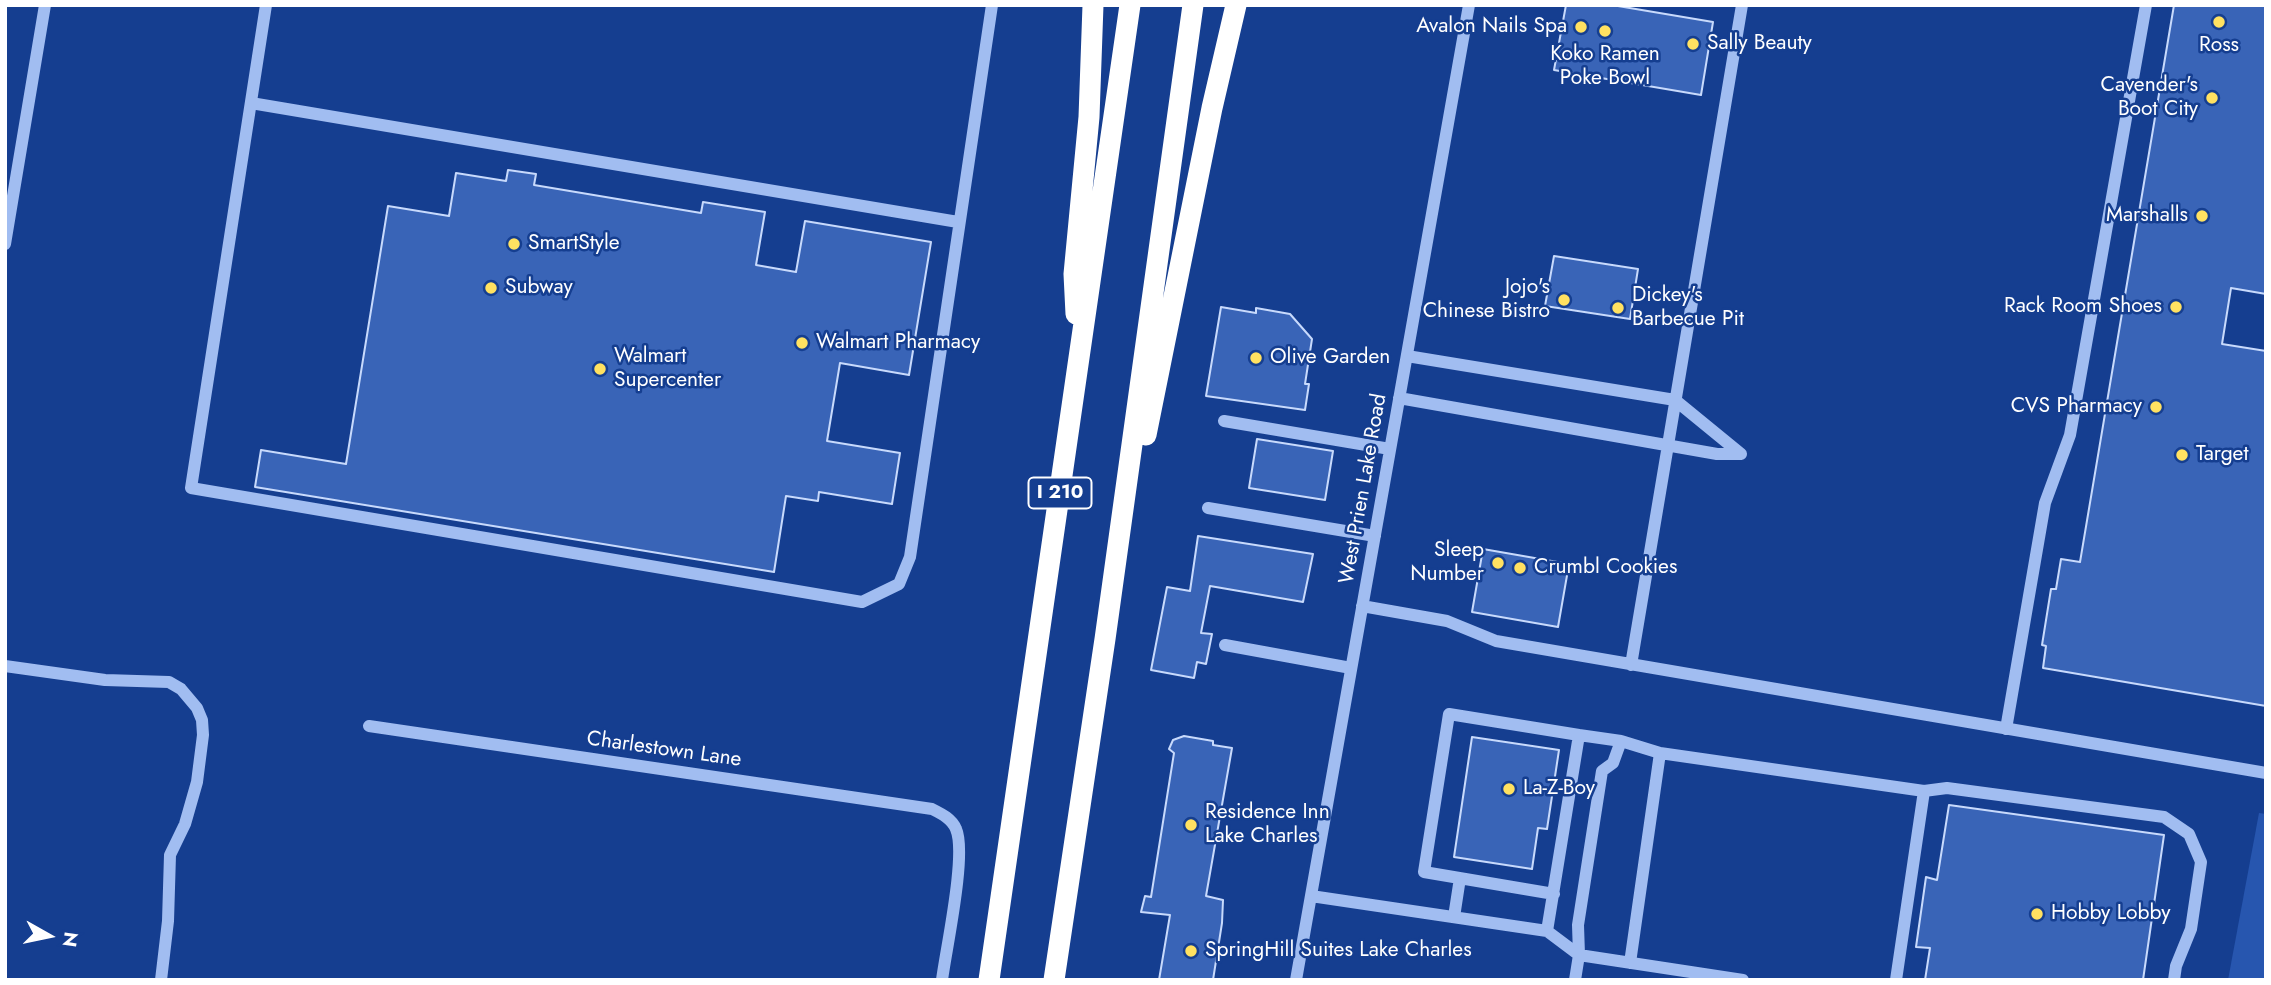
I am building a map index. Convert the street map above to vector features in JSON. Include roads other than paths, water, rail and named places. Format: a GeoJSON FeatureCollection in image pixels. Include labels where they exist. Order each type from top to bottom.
{"type":"FeatureCollection","features":[{"type":"Feature","properties":{"kind":"highway"},"geometry":{"type":"LineString","coordinates":[[1079,358],[1074,274],[1089,117],[1093,5]]}},
{"type":"Feature","properties":{"kind":"highway","name":"I 210"},"geometry":{"type":"LineString","coordinates":[[989,980],[1130,5]]}},
{"type":"Feature","properties":{"kind":"highway","name":"I 210"},"geometry":{"type":"LineString","coordinates":[[1054,980],[1105,639],[1193,5]]}},
{"type":"Feature","properties":{"kind":"highway"},"geometry":{"type":"LineString","coordinates":[[1105,639],[1236,5]]}},
{"type":"Feature","properties":{"kind":"street"},"geometry":{"type":"LineString","coordinates":[[5,244],[46,5]]}},
{"type":"Feature","properties":{"kind":"street"},"geometry":{"type":"LineString","coordinates":[[266,5],[191,488],[862,602],[899,584],[910,557],[992,5]]}},
{"type":"Feature","properties":{"kind":"street","name":"West Prien Lake Road"},"geometry":{"type":"LineString","coordinates":[[1296,980],[1469,5]]}},
{"type":"Feature","properties":{"kind":"street"},"geometry":{"type":"LineString","coordinates":[[1631,664],[1742,5]]}},
{"type":"Feature","properties":{"kind":"street"},"geometry":{"type":"LineString","coordinates":[[2006,729],[2045,503],[2070,435],[2143,6]]}},
{"type":"Feature","properties":{"kind":"street"},"geometry":{"type":"LineString","coordinates":[[251,103],[958,222]]}},
{"type":"Feature","properties":{"kind":"street"},"geometry":{"type":"LineString","coordinates":[[1399,398],[1717,454],[1741,454],[1675,400],[1407,356]]}},
{"type":"Feature","properties":{"kind":"street"},"geometry":{"type":"LineString","coordinates":[[1224,421],[1390,449]]}},
{"type":"Feature","properties":{"kind":"street"},"geometry":{"type":"LineString","coordinates":[[1209,508],[1375,536]]}},
{"type":"Feature","properties":{"kind":"street"},"geometry":{"type":"LineString","coordinates":[[1362,606],[1447,621],[1496,641],[2266,773]]}},
{"type":"Feature","properties":{"kind":"street"},"geometry":{"type":"LineString","coordinates":[[1225,645],[1352,668]]}},
{"type":"Feature","properties":{"kind":"street"},"geometry":{"type":"LineString","coordinates":[[5,666],[105,680],[169,682],[192,699],[202,720],[204,734],[197,782],[184,824],[170,855],[168,921],[161,980]]}},
{"type":"Feature","properties":{"kind":"street"},"geometry":{"type":"LineString","coordinates":[[1554,894],[1424,872],[1449,714],[1621,741],[1660,753],[1924,791],[1947,788],[2164,817],[2189,834],[2201,862],[2191,929],[2176,966],[2174,980]]}},
{"type":"Feature","properties":{"kind":"street","name":"Charlestown Lane"},"geometry":{"type":"LineString","coordinates":[[369,726],[923,807],[941,813],[956,827],[961,855],[942,980]]}},
{"type":"Feature","properties":{"kind":"street"},"geometry":{"type":"LineString","coordinates":[[1547,931],[1579,735]]}},
{"type":"Feature","properties":{"kind":"street"},"geometry":{"type":"LineString","coordinates":[[1575,980],[1579,955],[1578,925],[1602,771],[1613,763],[1621,741]]}},
{"type":"Feature","properties":{"kind":"street"},"geometry":{"type":"LineString","coordinates":[[1630,963],[1660,753]]}},
{"type":"Feature","properties":{"kind":"street"},"geometry":{"type":"LineString","coordinates":[[1896,980],[1924,791]]}},
{"type":"Feature","properties":{"kind":"street"},"geometry":{"type":"LineString","coordinates":[[1454,917],[1460,878]]}},
{"type":"Feature","properties":{"kind":"street"},"geometry":{"type":"LineString","coordinates":[[1311,896],[1547,931],[1579,955],[1743,980]]}},
{"type":"Feature","properties":{"kind":"place","name":"Ross"},"geometry":{"type":"Point","coordinates":[2219,22]}},
{"type":"Feature","properties":{"kind":"place","name":"Avalon Nails Spa"},"geometry":{"type":"Point","coordinates":[1581,27]}},
{"type":"Feature","properties":{"kind":"place","name":"Koko Ramen Poke Bowl"},"geometry":{"type":"Point","coordinates":[1605,31]}},
{"type":"Feature","properties":{"kind":"place","name":"Sally Beauty"},"geometry":{"type":"Point","coordinates":[1693,44]}},
{"type":"Feature","properties":{"kind":"place","name":"Cavender's Boot City"},"geometry":{"type":"Point","coordinates":[2212,98]}},
{"type":"Feature","properties":{"kind":"place","name":"Marshalls"},"geometry":{"type":"Point","coordinates":[2202,216]}},
{"type":"Feature","properties":{"kind":"place","name":"SmartStyle"},"geometry":{"type":"Point","coordinates":[514,244]}},
{"type":"Feature","properties":{"kind":"place","name":"Subway"},"geometry":{"type":"Point","coordinates":[491,288]}},
{"type":"Feature","properties":{"kind":"place","name":"Jojo's Chinese Bistro"},"geometry":{"type":"Point","coordinates":[1564,300]}},
{"type":"Feature","properties":{"kind":"place","name":"Rack Room Shoes"},"geometry":{"type":"Point","coordinates":[2176,307]}},
{"type":"Feature","properties":{"kind":"place","name":"Dickey's Barbecue Pit"},"geometry":{"type":"Point","coordinates":[1618,308]}},
{"type":"Feature","properties":{"kind":"place","name":"Walmart Pharmacy"},"geometry":{"type":"Point","coordinates":[802,343]}},
{"type":"Feature","properties":{"kind":"place","name":"Olive Garden"},"geometry":{"type":"Point","coordinates":[1256,358]}},
{"type":"Feature","properties":{"kind":"place","name":"Walmart Supercenter"},"geometry":{"type":"Point","coordinates":[600,369]}},
{"type":"Feature","properties":{"kind":"place","name":"CVS Pharmacy"},"geometry":{"type":"Point","coordinates":[2156,407]}},
{"type":"Feature","properties":{"kind":"place","name":"Target"},"geometry":{"type":"Point","coordinates":[2182,455]}},
{"type":"Feature","properties":{"kind":"place","name":"Sleep Number"},"geometry":{"type":"Point","coordinates":[1498,563]}},
{"type":"Feature","properties":{"kind":"place","name":"Crumbl Cookies"},"geometry":{"type":"Point","coordinates":[1520,568]}},
{"type":"Feature","properties":{"kind":"place","name":"La-Z-Boy"},"geometry":{"type":"Point","coordinates":[1509,789]}},
{"type":"Feature","properties":{"kind":"place","name":"Residence Inn Lake Charles"},"geometry":{"type":"Point","coordinates":[1191,825]}},
{"type":"Feature","properties":{"kind":"place","name":"Hobby Lobby"},"geometry":{"type":"Point","coordinates":[2037,914]}},
{"type":"Feature","properties":{"kind":"place","name":"SpringHill Suites Lake Charles"},"geometry":{"type":"Point","coordinates":[1191,951]}}]}
